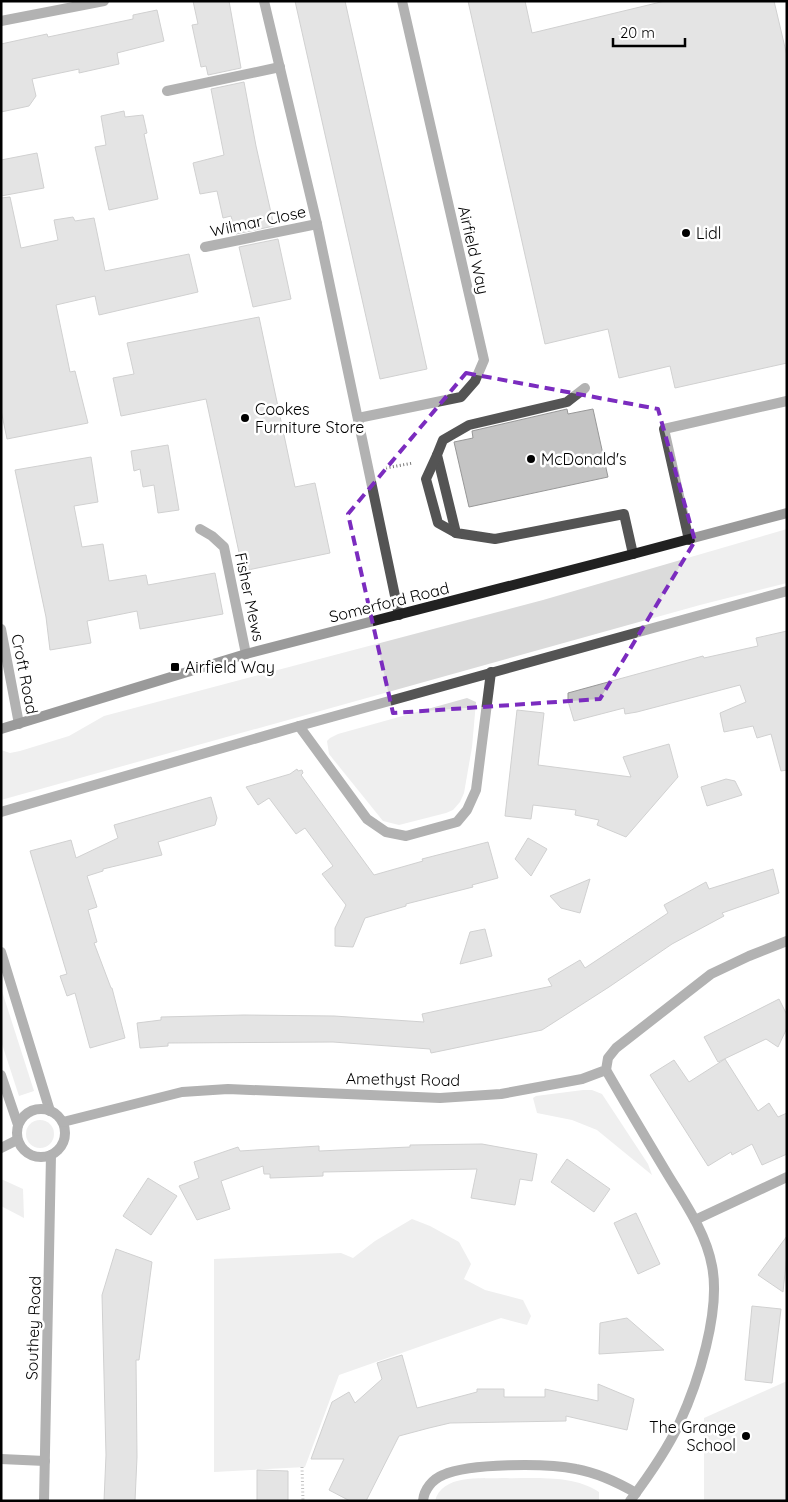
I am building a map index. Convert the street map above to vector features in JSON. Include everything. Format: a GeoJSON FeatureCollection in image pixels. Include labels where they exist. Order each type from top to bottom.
{"type":"FeatureCollection","features":[{"type":"Feature","properties":{"kind":"main road","name":"Somerford Road"},"geometry":{"type":"LineString","coordinates":[[1,729],[246,654],[787,513]]}},
{"type":"Feature","properties":{"kind":"street"},"geometry":{"type":"LineString","coordinates":[[1,21],[104,1]]}},
{"type":"Feature","properties":{"kind":"street"},"geometry":{"type":"LineString","coordinates":[[264,1],[318,224],[399,615]]}},
{"type":"Feature","properties":{"kind":"street","name":"Airfield Way"},"geometry":{"type":"LineString","coordinates":[[358,418],[461,397],[475,381],[484,360],[402,1]]}},
{"type":"Feature","properties":{"kind":"street"},"geometry":{"type":"LineString","coordinates":[[167,91],[280,67]]}},
{"type":"Feature","properties":{"kind":"street","name":"Wilmar Close"},"geometry":{"type":"LineString","coordinates":[[205,247],[318,224]]}},
{"type":"Feature","properties":{"kind":"street"},"geometry":{"type":"LineString","coordinates":[[585,388],[567,402],[469,425],[443,440],[426,479],[438,524],[456,533],[495,539],[624,514],[633,554]]}},
{"type":"Feature","properties":{"kind":"street"},"geometry":{"type":"LineString","coordinates":[[689,540],[664,429],[787,401]]}},
{"type":"Feature","properties":{"kind":"street"},"geometry":{"type":"LineString","coordinates":[[437,455],[456,533]]}},
{"type":"Feature","properties":{"kind":"street","name":"Fisher Mews"},"geometry":{"type":"LineString","coordinates":[[200,529],[212,536],[224,547],[246,654]]}},
{"type":"Feature","properties":{"kind":"street"},"geometry":{"type":"LineString","coordinates":[[1,812],[491,672],[787,591]]}},
{"type":"Feature","properties":{"kind":"street","name":"Croft Road"},"geometry":{"type":"LineString","coordinates":[[1,628],[19,724]]}},
{"type":"Feature","properties":{"kind":"street"},"geometry":{"type":"LineString","coordinates":[[299,726],[367,820],[386,832],[406,836],[457,822],[468,810],[476,790],[491,672]]}},
{"type":"Feature","properties":{"kind":"street"},"geometry":{"type":"LineString","coordinates":[[423,1501],[427,1488],[442,1475],[472,1467],[504,1466],[576,1469],[615,1481],[633,1497],[661,1457],[679,1424],[703,1361],[714,1308],[713,1267],[707,1247],[695,1220],[606,1070],[608,1058],[616,1048],[711,974],[787,941]]}},
{"type":"Feature","properties":{"kind":"street"},"geometry":{"type":"LineString","coordinates":[[1,952],[50,1111]]}},
{"type":"Feature","properties":{"kind":"street","name":"Amethyst Road"},"geometry":{"type":"LineString","coordinates":[[63,1122],[182,1092],[228,1089],[440,1098],[501,1094],[582,1079],[606,1070]]}},
{"type":"Feature","properties":{"kind":"street"},"geometry":{"type":"LineString","coordinates":[[1,1075],[18,1125]]}},
{"type":"Feature","properties":{"kind":"street"},"geometry":{"type":"LineString","coordinates":[[36,1109],[50,1111],[56,1114],[63,1122],[65,1130],[64,1139],[61,1147],[51,1155],[43,1158],[35,1157],[21,1148],[17,1140],[16,1132],[18,1125],[22,1117],[28,1112],[36,1109]]}},
{"type":"Feature","properties":{"kind":"street"},"geometry":{"type":"LineString","coordinates":[[1,1148],[17,1140]]}},
{"type":"Feature","properties":{"kind":"street","name":"Southey Road"},"geometry":{"type":"LineString","coordinates":[[44,1501],[51,1155]]}},
{"type":"Feature","properties":{"kind":"street"},"geometry":{"type":"LineString","coordinates":[[695,1220],[787,1177]]}},
{"type":"Feature","properties":{"kind":"street"},"geometry":{"type":"LineString","coordinates":[[1,1459],[45,1461]]}},
{"type":"Feature","properties":{"kind":"path"},"geometry":{"type":"LineString","coordinates":[[369,471],[412,463]]}},
{"type":"Feature","properties":{"kind":"path"},"geometry":{"type":"LineString","coordinates":[[302,1467],[303,1501]]}},
{"type":"Feature","properties":{"kind":"highlighted area"},"geometry":{"type":"Polygon","coordinates":[[[466,373],[658,409],[695,541],[600,699],[393,713],[348,514],[466,373]]]}},
{"type":"Feature","properties":{"kind":"shaded area"},"geometry":{"type":"Polygon","coordinates":[[[787,529],[787,583],[700,605],[1,800],[1,750],[10,753],[20,751],[69,736],[104,716],[543,600],[787,529]]]}},
{"type":"Feature","properties":{"kind":"shaded area"},"geometry":{"type":"Polygon","coordinates":[[[467,698],[476,702],[472,747],[464,793],[460,802],[453,810],[446,813],[399,825],[383,821],[329,754],[327,741],[338,734],[467,698]]]}},
{"type":"Feature","properties":{"kind":"shaded area"},"geometry":{"type":"Polygon","coordinates":[[[1,988],[34,1091],[19,1096],[1,1041],[1,988]]]}},
{"type":"Feature","properties":{"kind":"shaded area"},"geometry":{"type":"Polygon","coordinates":[[[592,1090],[602,1094],[648,1164],[652,1175],[597,1130],[572,1120],[537,1113],[533,1098],[536,1096],[592,1090]]]}},
{"type":"Feature","properties":{"kind":"shaded area"},"geometry":{"type":"Polygon","coordinates":[[[40,1120],[50,1124],[54,1134],[50,1144],[40,1148],[30,1144],[26,1134],[30,1124],[40,1120]]]}},
{"type":"Feature","properties":{"kind":"shaded area"},"geometry":{"type":"Polygon","coordinates":[[[1,1179],[23,1189],[24,1218],[1,1206],[1,1179]]]}},
{"type":"Feature","properties":{"kind":"shaded area"},"geometry":{"type":"Polygon","coordinates":[[[412,1219],[430,1226],[459,1242],[471,1264],[464,1279],[485,1290],[523,1300],[531,1316],[527,1325],[501,1318],[339,1375],[305,1467],[214,1472],[214,1259],[341,1253],[353,1258],[375,1241],[412,1219]]]}},
{"type":"Feature","properties":{"kind":"shaded area","name":"The Grange School"},"geometry":{"type":"Polygon","coordinates":[[[787,1381],[787,1501],[704,1501],[704,1418],[787,1381]]]}},
{"type":"Feature","properties":{"kind":"shaded area"},"geometry":{"type":"Polygon","coordinates":[[[502,1478],[552,1479],[577,1482],[599,1492],[599,1501],[435,1501],[439,1492],[453,1482],[502,1478]]]}},
{"type":"Feature","properties":{"kind":"building"},"geometry":{"type":"Polygon","coordinates":[[[193,1],[229,1],[241,68],[208,75],[206,66],[201,67],[192,25],[198,24],[193,1]]]}},
{"type":"Feature","properties":{"kind":"building"},"geometry":{"type":"Polygon","coordinates":[[[295,1],[345,1],[427,369],[380,379],[295,1]]]}},
{"type":"Feature","properties":{"kind":"building","name":"Lidl"},"geometry":{"type":"Polygon","coordinates":[[[468,1],[525,1],[532,33],[665,1],[774,1],[787,56],[787,363],[675,388],[670,366],[619,378],[608,329],[545,344],[468,1]]]}},
{"type":"Feature","properties":{"kind":"building"},"geometry":{"type":"Polygon","coordinates":[[[157,10],[164,41],[117,53],[119,64],[79,73],[79,69],[32,79],[36,96],[29,106],[1,112],[1,44],[47,34],[48,37],[133,19],[133,15],[157,10]]]}},
{"type":"Feature","properties":{"kind":"building"},"geometry":{"type":"Polygon","coordinates":[[[244,82],[274,226],[236,234],[231,216],[223,218],[217,191],[200,194],[193,163],[224,155],[211,89],[244,82]]]}},
{"type":"Feature","properties":{"kind":"building"},"geometry":{"type":"Polygon","coordinates":[[[124,111],[125,117],[143,115],[147,133],[144,134],[158,199],[109,210],[95,147],[106,145],[101,116],[124,111]]]}},
{"type":"Feature","properties":{"kind":"building"},"geometry":{"type":"Polygon","coordinates":[[[37,153],[44,188],[1,196],[1,160],[37,153]]]}},
{"type":"Feature","properties":{"kind":"building"},"geometry":{"type":"Polygon","coordinates":[[[10,197],[21,248],[58,240],[54,220],[73,217],[75,221],[94,218],[105,271],[189,254],[198,292],[99,315],[95,296],[56,305],[70,372],[75,371],[88,423],[7,439],[1,410],[1,198],[10,197]]]}},
{"type":"Feature","properties":{"kind":"building"},"geometry":{"type":"Polygon","coordinates":[[[278,239],[291,299],[253,307],[239,247],[278,239]]]}},
{"type":"Feature","properties":{"kind":"building","name":"Cookes Furniture Store"},"geometry":{"type":"Polygon","coordinates":[[[259,317],[295,487],[315,483],[330,553],[243,571],[206,399],[121,416],[113,378],[134,374],[127,343],[259,317]]]}},
{"type":"Feature","properties":{"kind":"building","name":"McDonald's"},"geometry":{"type":"Polygon","coordinates":[[[567,409],[568,414],[593,409],[608,477],[469,507],[454,442],[473,438],[472,431],[567,409]]]}},
{"type":"Feature","properties":{"kind":"building"},"geometry":{"type":"Polygon","coordinates":[[[168,445],[179,510],[158,513],[154,485],[143,487],[140,469],[134,471],[131,451],[168,445]]]}},
{"type":"Feature","properties":{"kind":"building"},"geometry":{"type":"Polygon","coordinates":[[[91,457],[98,502],[74,506],[82,547],[103,544],[109,581],[146,575],[148,585],[215,573],[223,614],[140,629],[137,611],[87,621],[91,643],[50,650],[46,617],[15,470],[91,457]]]}},
{"type":"Feature","properties":{"kind":"building"},"geometry":{"type":"Polygon","coordinates":[[[787,631],[787,770],[781,771],[771,734],[757,738],[753,726],[724,732],[720,713],[746,702],[740,685],[637,712],[625,714],[624,708],[574,721],[568,701],[568,693],[703,656],[704,658],[758,646],[756,638],[787,631]]]}},
{"type":"Feature","properties":{"kind":"building"},"geometry":{"type":"Polygon","coordinates":[[[517,710],[544,713],[538,765],[631,777],[623,757],[669,744],[678,777],[626,837],[597,825],[599,820],[575,815],[576,810],[533,805],[531,819],[505,816],[517,710]]]}},
{"type":"Feature","properties":{"kind":"building"},"geometry":{"type":"Polygon","coordinates":[[[297,769],[298,771],[302,770],[303,773],[301,775],[374,875],[423,861],[422,859],[488,842],[498,878],[472,885],[473,887],[406,904],[406,906],[365,918],[353,947],[335,946],[335,928],[346,905],[322,874],[333,866],[305,828],[296,834],[269,798],[258,805],[246,787],[290,774],[297,769]]]}},
{"type":"Feature","properties":{"kind":"building"},"geometry":{"type":"Polygon","coordinates":[[[726,779],[735,781],[742,795],[707,806],[701,787],[726,779]]]}},
{"type":"Feature","properties":{"kind":"building"},"geometry":{"type":"Polygon","coordinates":[[[211,797],[217,818],[215,825],[158,842],[162,855],[103,869],[103,871],[87,876],[97,907],[88,910],[97,942],[94,943],[112,988],[125,1038],[90,1048],[75,993],[67,996],[60,976],[67,974],[30,851],[71,840],[76,858],[118,838],[114,825],[211,797]]]}},
{"type":"Feature","properties":{"kind":"building"},"geometry":{"type":"Polygon","coordinates":[[[528,838],[547,849],[531,876],[515,859],[528,838]]]}},
{"type":"Feature","properties":{"kind":"building"},"geometry":{"type":"Polygon","coordinates":[[[773,869],[779,893],[722,913],[724,916],[672,944],[542,1030],[431,1053],[430,1049],[333,1042],[168,1043],[168,1046],[140,1048],[137,1023],[161,1020],[161,1017],[244,1015],[334,1016],[424,1022],[422,1014],[552,986],[548,979],[580,960],[585,968],[668,913],[664,905],[706,882],[709,889],[773,869]]]}},
{"type":"Feature","properties":{"kind":"building"},"geometry":{"type":"Polygon","coordinates":[[[590,879],[580,913],[561,908],[550,896],[590,879]]]}},
{"type":"Feature","properties":{"kind":"building"},"geometry":{"type":"Polygon","coordinates":[[[485,929],[492,956],[460,964],[470,932],[485,929]]]}},
{"type":"Feature","properties":{"kind":"building"},"geometry":{"type":"Polygon","coordinates":[[[779,999],[787,1015],[787,1028],[778,1047],[766,1039],[718,1062],[704,1037],[779,999]]]}},
{"type":"Feature","properties":{"kind":"building"},"geometry":{"type":"Polygon","coordinates":[[[725,1059],[758,1111],[769,1103],[778,1117],[787,1113],[787,1154],[762,1165],[752,1144],[732,1155],[731,1152],[708,1166],[650,1075],[674,1060],[689,1082],[725,1059]]]}},
{"type":"Feature","properties":{"kind":"building"},"geometry":{"type":"Polygon","coordinates":[[[482,1144],[537,1154],[532,1181],[520,1179],[515,1205],[471,1198],[477,1169],[323,1172],[323,1176],[270,1178],[270,1174],[264,1174],[263,1166],[221,1181],[230,1209],[197,1220],[179,1186],[199,1178],[194,1162],[238,1147],[240,1151],[319,1146],[319,1151],[410,1147],[410,1145],[482,1144]]]}},
{"type":"Feature","properties":{"kind":"building"},"geometry":{"type":"Polygon","coordinates":[[[567,1159],[610,1189],[594,1212],[551,1182],[567,1159]]]}},
{"type":"Feature","properties":{"kind":"building"},"geometry":{"type":"Polygon","coordinates":[[[148,1178],[177,1196],[151,1235],[123,1216],[148,1178]]]}},
{"type":"Feature","properties":{"kind":"building"},"geometry":{"type":"Polygon","coordinates":[[[636,1213],[660,1264],[638,1274],[614,1223],[636,1213]]]}},
{"type":"Feature","properties":{"kind":"building"},"geometry":{"type":"Polygon","coordinates":[[[787,1236],[787,1254],[783,1292],[758,1275],[787,1236]]]}},
{"type":"Feature","properties":{"kind":"building"},"geometry":{"type":"Polygon","coordinates":[[[116,1249],[152,1262],[139,1360],[136,1360],[137,1457],[135,1501],[104,1501],[106,1455],[102,1295],[116,1249]]]}},
{"type":"Feature","properties":{"kind":"building"},"geometry":{"type":"Polygon","coordinates":[[[752,1306],[781,1309],[772,1383],[745,1380],[752,1306]]]}},
{"type":"Feature","properties":{"kind":"building"},"geometry":{"type":"Polygon","coordinates":[[[627,1318],[664,1350],[599,1354],[600,1323],[627,1318]]]}},
{"type":"Feature","properties":{"kind":"building"},"geometry":{"type":"Polygon","coordinates":[[[402,1355],[417,1408],[477,1392],[477,1389],[504,1389],[504,1397],[545,1397],[545,1389],[598,1401],[598,1384],[634,1399],[627,1430],[566,1416],[566,1421],[450,1423],[429,1428],[399,1436],[366,1501],[350,1501],[329,1490],[344,1459],[311,1459],[332,1402],[349,1392],[355,1403],[382,1379],[377,1363],[402,1355]]]}},
{"type":"Feature","properties":{"kind":"building"},"geometry":{"type":"Polygon","coordinates":[[[257,1470],[288,1471],[288,1501],[257,1501],[257,1470]]]}},
{"type":"Feature","properties":{"kind":"place","name":"Lidl"},"geometry":{"type":"Point","coordinates":[686,233]}},
{"type":"Feature","properties":{"kind":"place","name":"Cookes Furniture Store"},"geometry":{"type":"Point","coordinates":[245,418]}},
{"type":"Feature","properties":{"kind":"place","name":"McDonald's"},"geometry":{"type":"Point","coordinates":[531,459]}},
{"type":"Feature","properties":{"kind":"place","name":"Airfield Way"},"geometry":{"type":"Point","coordinates":[175,667]}},
{"type":"Feature","properties":{"kind":"place","name":"The Grange School"},"geometry":{"type":"Point","coordinates":[746,1436]}}]}
